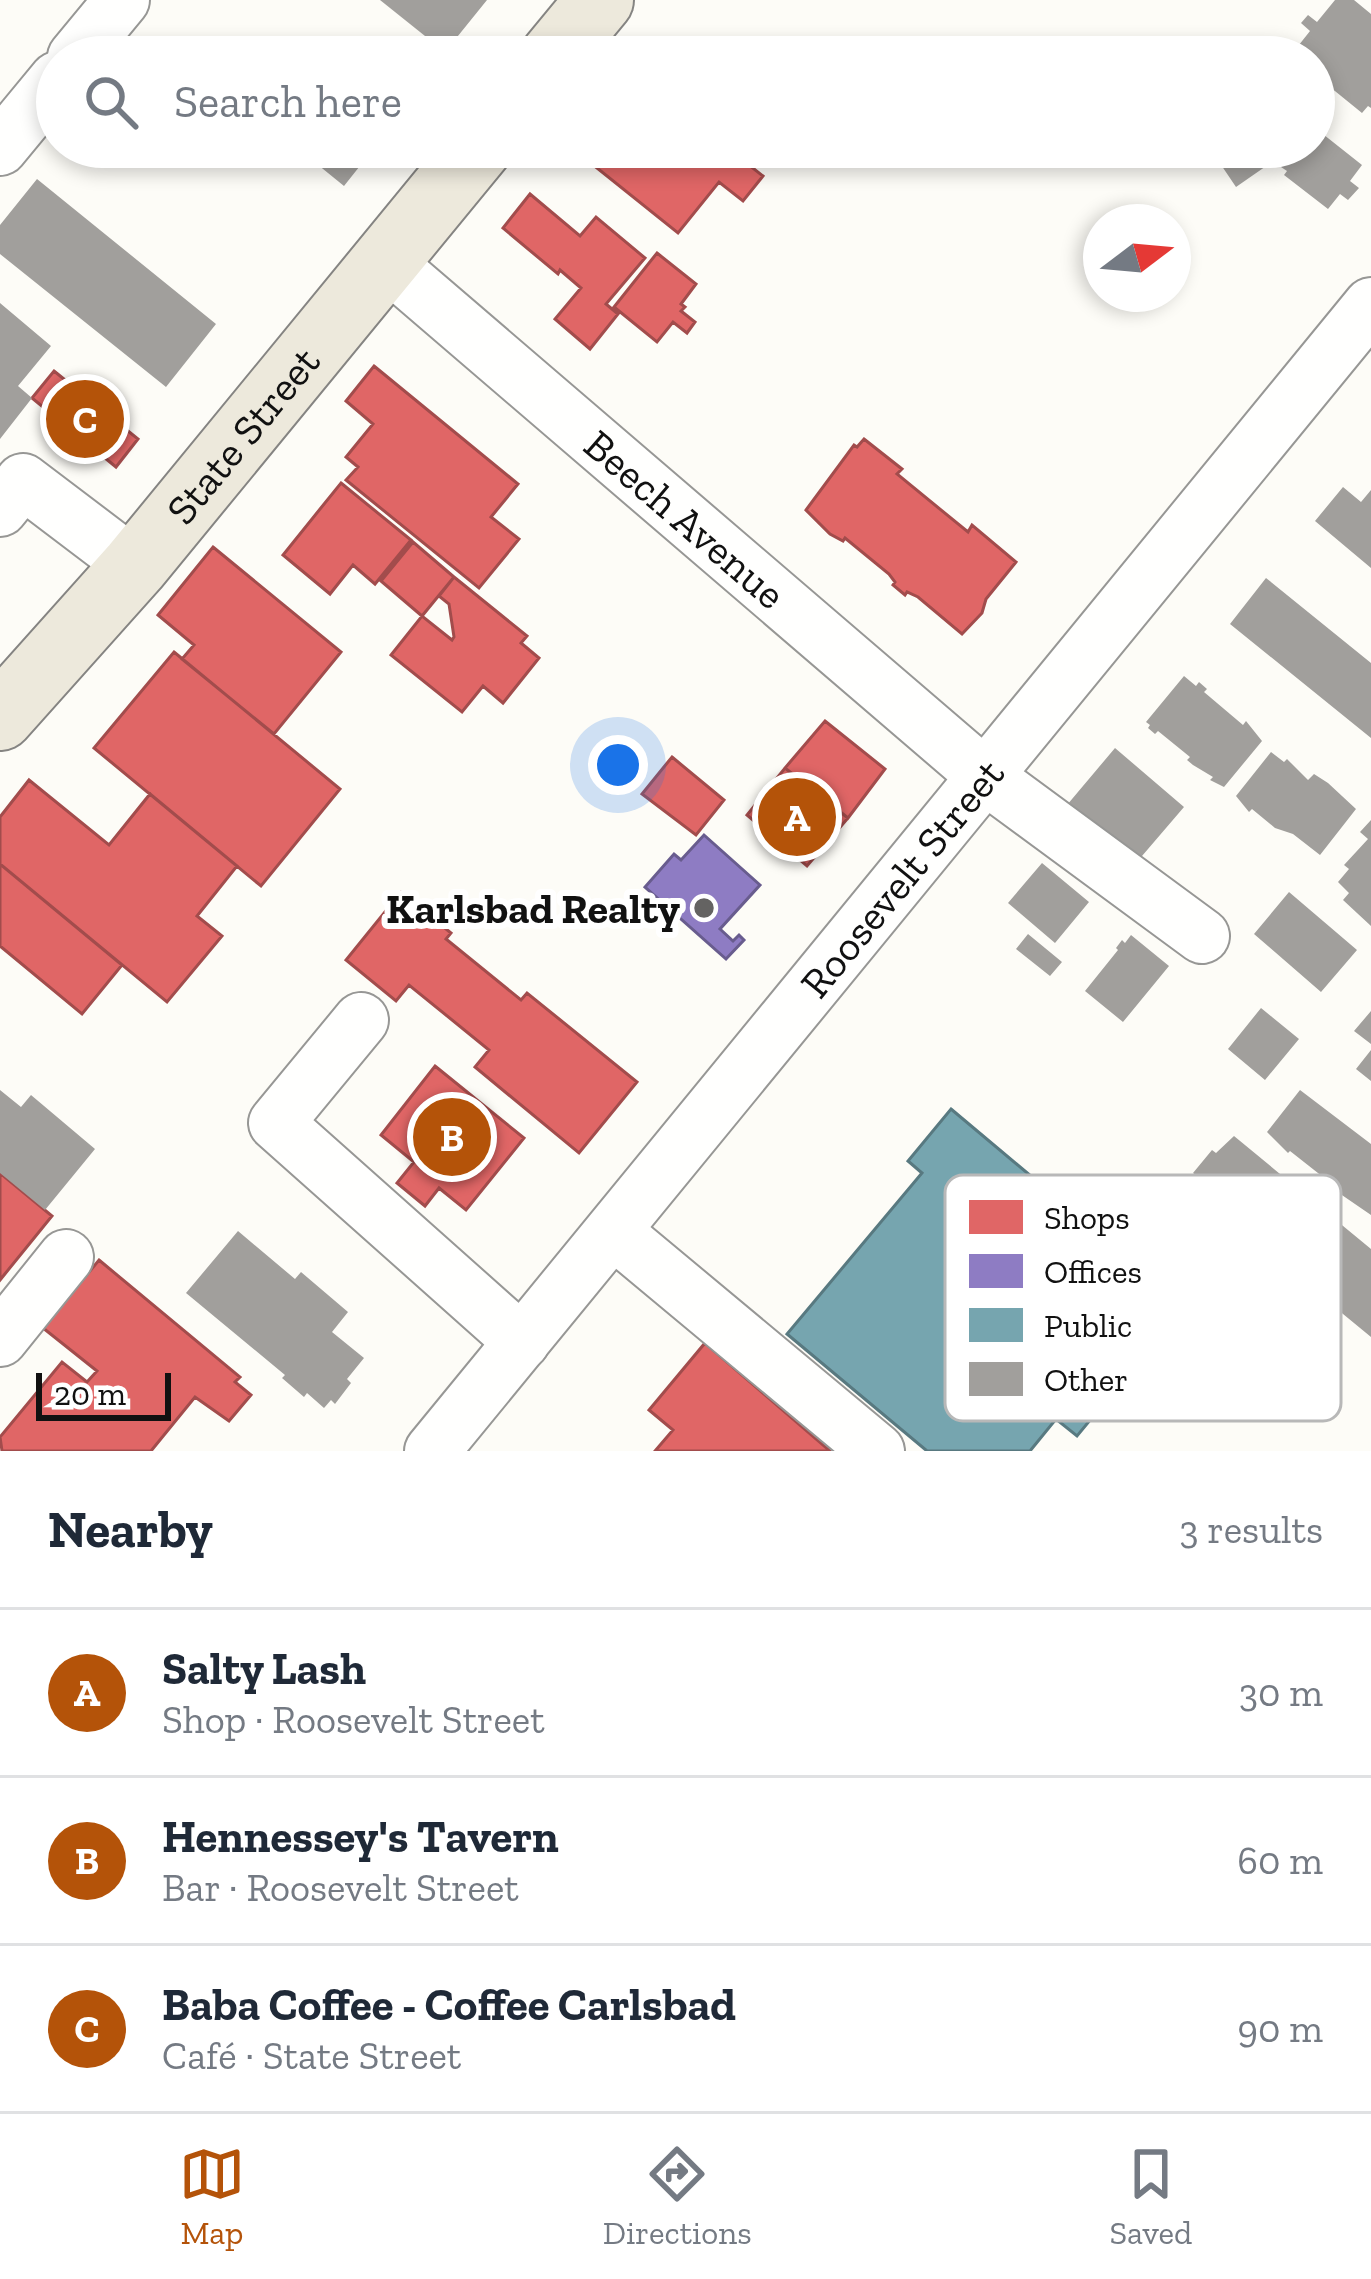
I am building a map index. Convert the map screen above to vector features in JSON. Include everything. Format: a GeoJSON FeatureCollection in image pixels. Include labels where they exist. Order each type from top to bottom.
{"type":"FeatureCollection","features":[{"type":"Feature","properties":{"kind":"main road"},"geometry":{"type":"LineString","coordinates":[[570,36],[600,0]]}},
{"type":"Feature","properties":{"kind":"main road","name":"State Street"},"geometry":{"type":"LineString","coordinates":[[9,687],[135,566],[461,168]]}},
{"type":"Feature","properties":{"kind":"street"},"geometry":{"type":"LineString","coordinates":[[92,36],[122,0]]}},
{"type":"Feature","properties":{"kind":"street"},"geometry":{"type":"LineString","coordinates":[[0,148],[36,104]]}},
{"type":"Feature","properties":{"kind":"street","name":"Beech Avenue"},"geometry":{"type":"LineString","coordinates":[[385,261],[986,777],[1202,935]]}},
{"type":"Feature","properties":{"kind":"street","name":"Roosevelt Street"},"geometry":{"type":"LineString","coordinates":[[432,1451],[1371,305]]}},
{"type":"Feature","properties":{"kind":"street"},"geometry":{"type":"LineString","coordinates":[[0,509],[23,482],[135,566]]}},
{"type":"Feature","properties":{"kind":"street"},"geometry":{"type":"LineString","coordinates":[[361,1020],[276,1123],[522,1342]]}},
{"type":"Feature","properties":{"kind":"street"},"geometry":{"type":"LineString","coordinates":[[614,1231],[877,1451]]}},
{"type":"Feature","properties":{"kind":"street"},"geometry":{"type":"LineString","coordinates":[[0,1339],[66,1257]]}},
{"type":"Feature","properties":{"kind":"building: Shops"},"geometry":{"type":"Polygon","coordinates":[[[597,168],[753,168],[763,176],[743,201],[719,182],[678,233],[597,168]]]}},
{"type":"Feature","properties":{"kind":"building: Shops"},"geometry":{"type":"Polygon","coordinates":[[[530,194],[580,236],[596,217],[645,258],[606,304],[618,314],[590,349],[555,319],[581,288],[503,228],[530,194]]]}},
{"type":"Feature","properties":{"kind":"building: Shops"},"geometry":{"type":"Polygon","coordinates":[[[657,253],[696,284],[681,304],[685,307],[681,311],[695,322],[687,333],[673,322],[657,342],[614,307],[657,253]]]}},
{"type":"Feature","properties":{"kind":"building: Shops"},"geometry":{"type":"Polygon","coordinates":[[[374,366],[518,484],[491,517],[519,539],[479,588],[346,480],[358,467],[346,457],[373,424],[346,401],[374,366]]]}},
{"type":"Feature","properties":{"kind":"building: Shops"},"geometry":{"type":"Polygon","coordinates":[[[54,371],[138,439],[116,467],[32,398],[54,371]]]}},
{"type":"Feature","properties":{"kind":"building: Shops"},"geometry":{"type":"Polygon","coordinates":[[[864,439],[902,469],[897,474],[968,532],[972,525],[1016,562],[962,634],[918,597],[905,595],[889,574],[845,538],[830,534],[806,510],[854,445],[864,439]]]}},
{"type":"Feature","properties":{"kind":"building: Shops"},"geometry":{"type":"Polygon","coordinates":[[[341,483],[411,540],[375,584],[353,565],[330,594],[283,555],[341,483]]]}},
{"type":"Feature","properties":{"kind":"building: Shops"},"geometry":{"type":"Polygon","coordinates":[[[413,542],[454,577],[422,616],[381,581],[413,542]]]}},
{"type":"Feature","properties":{"kind":"building: Shops"},"geometry":{"type":"Polygon","coordinates":[[[213,547],[341,652],[274,734],[182,659],[194,645],[158,615],[213,547]]]}},
{"type":"Feature","properties":{"kind":"building: Shops"},"geometry":{"type":"Polygon","coordinates":[[[454,577],[527,636],[521,643],[539,658],[503,703],[483,686],[462,712],[391,655],[422,616],[452,640],[449,604],[439,596],[454,577]]]}},
{"type":"Feature","properties":{"kind":"building: Shops"},"geometry":{"type":"Polygon","coordinates":[[[174,652],[340,789],[261,886],[94,748],[174,652]]]}},
{"type":"Feature","properties":{"kind":"building: Shops"},"geometry":{"type":"Polygon","coordinates":[[[825,721],[885,769],[848,818],[785,768],[825,721]]]}},
{"type":"Feature","properties":{"kind":"building: Shops"},"geometry":{"type":"Polygon","coordinates":[[[672,757],[724,800],[696,835],[642,794],[672,757]]]}},
{"type":"Feature","properties":{"kind":"building: Shops"},"geometry":{"type":"Polygon","coordinates":[[[785,768],[848,818],[807,866],[747,815],[785,768]]]}},
{"type":"Feature","properties":{"kind":"building: Shops"},"geometry":{"type":"Polygon","coordinates":[[[29,780],[109,845],[150,794],[237,866],[197,916],[222,936],[167,1002],[0,864],[0,817],[29,780]]]}},
{"type":"Feature","properties":{"kind":"building: Shops"},"geometry":{"type":"Polygon","coordinates":[[[0,864],[122,965],[82,1014],[0,946],[0,864]]]}},
{"type":"Feature","properties":{"kind":"building: Shops"},"geometry":{"type":"Polygon","coordinates":[[[401,892],[451,933],[446,939],[521,1000],[527,993],[637,1082],[579,1153],[475,1067],[489,1050],[409,985],[396,1001],[346,960],[401,892]]]}},
{"type":"Feature","properties":{"kind":"building: Shops"},"geometry":{"type":"Polygon","coordinates":[[[435,1066],[524,1138],[466,1210],[439,1188],[425,1206],[397,1183],[414,1162],[381,1135],[435,1066]]]}},
{"type":"Feature","properties":{"kind":"building: Shops"},"geometry":{"type":"Polygon","coordinates":[[[0,1173],[52,1216],[0,1280],[0,1173]]]}},
{"type":"Feature","properties":{"kind":"building: Shops"},"geometry":{"type":"Polygon","coordinates":[[[99,1260],[240,1377],[235,1382],[251,1395],[229,1421],[195,1397],[151,1451],[2,1451],[0,1437],[62,1362],[87,1382],[97,1371],[43,1328],[99,1260]]]}},
{"type":"Feature","properties":{"kind":"building: Shops"},"geometry":{"type":"Polygon","coordinates":[[[705,1343],[830,1451],[655,1451],[673,1430],[649,1410],[705,1343]]]}},
{"type":"Feature","properties":{"kind":"building: Offices","name":"Karlsbad Realty"},"geometry":{"type":"Polygon","coordinates":[[[704,835],[760,885],[720,929],[733,941],[739,935],[744,940],[726,959],[645,887],[674,854],[681,860],[704,835]]]}},
{"type":"Feature","properties":{"kind":"building: Public"},"geometry":{"type":"Polygon","coordinates":[[[951,1109],[1030,1175],[945,1175],[945,1421],[1054,1421],[1030,1451],[927,1451],[787,1334],[922,1173],[908,1161],[951,1109]]]}},
{"type":"Feature","properties":{"kind":"building: Public"},"geometry":{"type":"Polygon","coordinates":[[[1058,1421],[1089,1421],[1077,1436],[1058,1421]]]}},
{"type":"Feature","properties":{"kind":"building: Other"},"geometry":{"type":"Polygon","coordinates":[[[380,0],[487,0],[458,36],[425,36],[380,0]]]}},
{"type":"Feature","properties":{"kind":"building: Other"},"geometry":{"type":"Polygon","coordinates":[[[1335,0],[1354,0],[1371,14],[1371,108],[1362,113],[1335,91],[1335,36],[1306,36],[1310,31],[1301,23],[1308,15],[1317,22],[1335,0]]]}},
{"type":"Feature","properties":{"kind":"building: Other"},"geometry":{"type":"Polygon","coordinates":[[[1335,144],[1362,165],[1350,181],[1359,188],[1348,200],[1340,194],[1328,209],[1284,175],[1287,171],[1282,168],[1335,168],[1335,144]]]}},
{"type":"Feature","properties":{"kind":"building: Other"},"geometry":{"type":"Polygon","coordinates":[[[322,168],[358,168],[344,186],[322,168]]]}},
{"type":"Feature","properties":{"kind":"building: Other"},"geometry":{"type":"Polygon","coordinates":[[[1223,168],[1263,168],[1236,187],[1223,168]]]}},
{"type":"Feature","properties":{"kind":"building: Other"},"geometry":{"type":"Polygon","coordinates":[[[37,179],[216,324],[166,387],[0,254],[0,225],[37,179]]]}},
{"type":"Feature","properties":{"kind":"building: Other"},"geometry":{"type":"Polygon","coordinates":[[[0,303],[51,346],[18,386],[32,398],[0,439],[0,303]]]}},
{"type":"Feature","properties":{"kind":"building: Other"},"geometry":{"type":"Polygon","coordinates":[[[1343,487],[1361,502],[1371,490],[1371,568],[1315,521],[1343,487]]]}},
{"type":"Feature","properties":{"kind":"building: Other"},"geometry":{"type":"Polygon","coordinates":[[[1266,578],[1371,663],[1371,738],[1230,624],[1266,578]]]}},
{"type":"Feature","properties":{"kind":"building: Other"},"geometry":{"type":"Polygon","coordinates":[[[1184,676],[1196,686],[1199,682],[1207,689],[1204,692],[1243,725],[1246,721],[1262,741],[1224,787],[1210,780],[1213,777],[1187,760],[1190,757],[1158,731],[1155,734],[1148,728],[1146,722],[1184,676]]]}},
{"type":"Feature","properties":{"kind":"building: Other"},"geometry":{"type":"Polygon","coordinates":[[[1115,748],[1184,807],[1136,863],[1067,805],[1115,748]]]}},
{"type":"Feature","properties":{"kind":"building: Other"},"geometry":{"type":"Polygon","coordinates":[[[1271,752],[1284,762],[1287,759],[1308,780],[1314,774],[1328,783],[1356,809],[1320,855],[1252,809],[1249,812],[1236,796],[1271,752]]]}},
{"type":"Feature","properties":{"kind":"building: Other"},"geometry":{"type":"Polygon","coordinates":[[[1371,820],[1371,926],[1343,900],[1349,893],[1338,882],[1349,869],[1344,865],[1368,839],[1360,832],[1371,820]]]}},
{"type":"Feature","properties":{"kind":"building: Other"},"geometry":{"type":"Polygon","coordinates":[[[1042,863],[1089,902],[1055,943],[1008,903],[1042,863]]]}},
{"type":"Feature","properties":{"kind":"building: Other"},"geometry":{"type":"Polygon","coordinates":[[[1289,892],[1357,950],[1321,992],[1254,934],[1289,892]]]}},
{"type":"Feature","properties":{"kind":"building: Other"},"geometry":{"type":"Polygon","coordinates":[[[1028,934],[1062,962],[1050,976],[1016,949],[1028,934]]]}},
{"type":"Feature","properties":{"kind":"building: Other"},"geometry":{"type":"Polygon","coordinates":[[[1131,935],[1169,966],[1123,1022],[1085,991],[1122,940],[1125,943],[1131,935]]]}},
{"type":"Feature","properties":{"kind":"building: Other"},"geometry":{"type":"Polygon","coordinates":[[[1261,1008],[1299,1039],[1265,1080],[1228,1049],[1261,1008]]]}},
{"type":"Feature","properties":{"kind":"building: Other"},"geometry":{"type":"Polygon","coordinates":[[[1371,1011],[1371,1044],[1354,1031],[1371,1011]]]}},
{"type":"Feature","properties":{"kind":"building: Other"},"geometry":{"type":"Polygon","coordinates":[[[1371,1050],[1371,1081],[1356,1069],[1371,1050]]]}},
{"type":"Feature","properties":{"kind":"building: Other"},"geometry":{"type":"Polygon","coordinates":[[[0,1090],[21,1107],[31,1095],[95,1149],[45,1210],[0,1173],[0,1090]]]}},
{"type":"Feature","properties":{"kind":"building: Other"},"geometry":{"type":"Polygon","coordinates":[[[1300,1090],[1371,1144],[1371,1215],[1341,1194],[1341,1175],[1320,1175],[1267,1132],[1300,1090]]]}},
{"type":"Feature","properties":{"kind":"building: Other"},"geometry":{"type":"Polygon","coordinates":[[[1234,1136],[1281,1175],[1193,1173],[1212,1150],[1216,1153],[1234,1136]]]}},
{"type":"Feature","properties":{"kind":"building: Other"},"geometry":{"type":"Polygon","coordinates":[[[1341,1224],[1371,1249],[1371,1337],[1341,1312],[1341,1224]]]}},
{"type":"Feature","properties":{"kind":"building: Other"},"geometry":{"type":"Polygon","coordinates":[[[238,1231],[295,1279],[301,1272],[348,1312],[332,1332],[364,1358],[335,1404],[331,1400],[324,1408],[307,1393],[304,1397],[282,1378],[285,1375],[186,1293],[238,1231]]]}},
{"type":"Feature","properties":{"kind":"place","name":"Baba Coffee - Coffee Carlsbad"},"geometry":{"type":"Point","coordinates":[85,419]}},
{"type":"Feature","properties":{"kind":"place","name":"Salty Lash"},"geometry":{"type":"Point","coordinates":[797,817]}},
{"type":"Feature","properties":{"kind":"place","name":"Karlsbad Realty"},"geometry":{"type":"Point","coordinates":[704,908]}},
{"type":"Feature","properties":{"kind":"place","name":"Hennessey's Tavern"},"geometry":{"type":"Point","coordinates":[452,1137]}}]}
